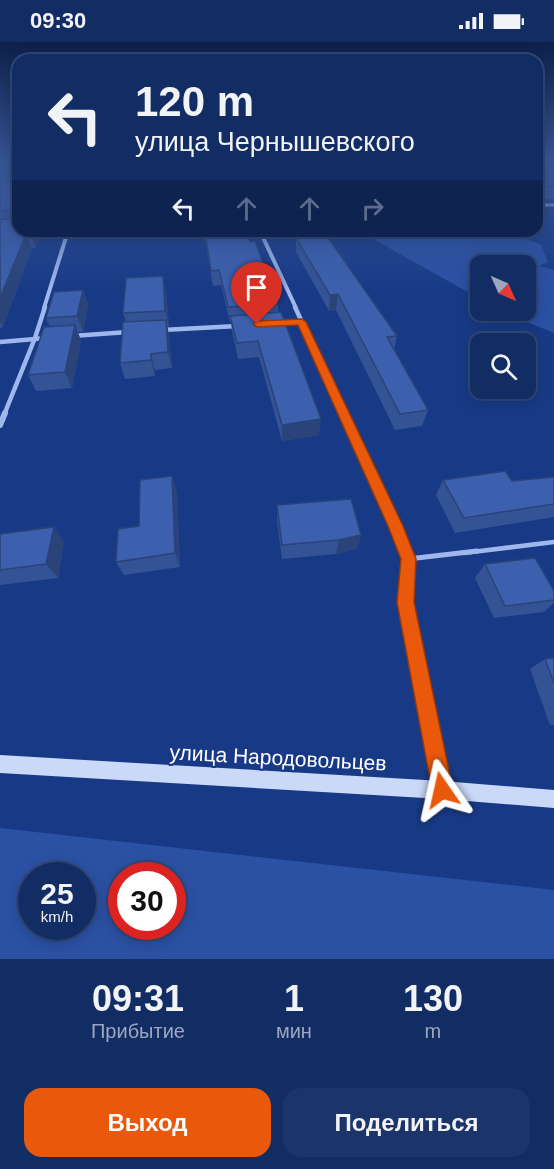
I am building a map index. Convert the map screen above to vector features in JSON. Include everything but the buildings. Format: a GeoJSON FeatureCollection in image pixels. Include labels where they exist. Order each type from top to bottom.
{"type":"FeatureCollection","features":[{"type":"Feature","properties":{"kind":"main road","name":"улица Народовольцев"},"geometry":{"type":"LineString","coordinates":[[0,764],[442,790],[554,799]]}},
{"type":"Feature","properties":{"kind":"street"},"geometry":{"type":"LineString","coordinates":[[545,205],[554,205]]}},
{"type":"Feature","properties":{"kind":"street"},"geometry":{"type":"LineString","coordinates":[[0,425],[35,338],[66,237]]}},
{"type":"Feature","properties":{"kind":"street"},"geometry":{"type":"LineString","coordinates":[[263,237],[396,526],[408,559],[405,602],[442,790]]}},
{"type":"Feature","properties":{"kind":"street"},"geometry":{"type":"LineString","coordinates":[[267,324],[302,322]]}},
{"type":"Feature","properties":{"kind":"street"},"geometry":{"type":"LineString","coordinates":[[151,331],[244,325]]}},
{"type":"Feature","properties":{"kind":"street"},"geometry":{"type":"LineString","coordinates":[[70,336],[140,332]]}},
{"type":"Feature","properties":{"kind":"street"},"geometry":{"type":"LineString","coordinates":[[0,342],[59,337]]}},
{"type":"Feature","properties":{"kind":"lane"},"geometry":{"type":"LineString","coordinates":[[408,559],[554,542]]}},
{"type":"Feature","properties":{"kind":"shaded area"},"geometry":{"type":"Polygon","coordinates":[[[370,237],[521,237],[541,245],[548,262],[539,266],[554,270],[554,333],[525,321],[536,321],[536,255],[470,255],[470,293],[370,237]]]}},
{"type":"Feature","properties":{"kind":"shaded area"},"geometry":{"type":"Polygon","coordinates":[[[0,828],[554,890],[554,959],[0,959],[0,828]]]}},
{"type":"Feature","properties":{"kind":"route"},"geometry":{"type":"LineString","coordinates":[[257,324],[302,322],[396,526],[408,559],[405,602],[442,790]]}}]}
